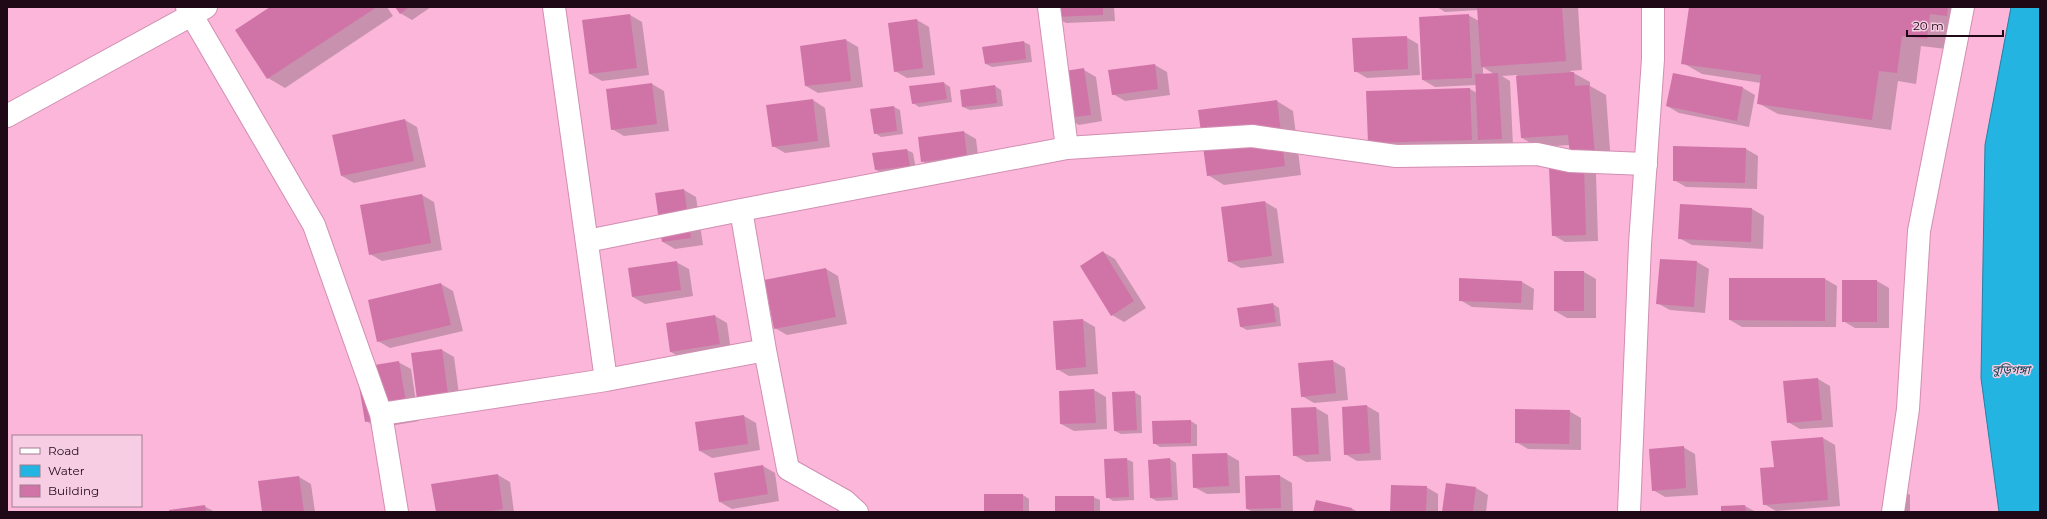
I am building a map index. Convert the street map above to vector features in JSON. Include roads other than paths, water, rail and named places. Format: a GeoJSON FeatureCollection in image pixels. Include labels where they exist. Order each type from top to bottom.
{"type":"FeatureCollection","features":[{"type":"Feature","properties":{"kind":"street"},"geometry":{"type":"LineString","coordinates":[[554,7],[606,380]]}},
{"type":"Feature","properties":{"kind":"street"},"geometry":{"type":"LineString","coordinates":[[1049,7],[1067,148]]}},
{"type":"Feature","properties":{"kind":"street"},"geometry":{"type":"LineString","coordinates":[[1628,512],[1640,244],[1653,59],[1652,7]]}},
{"type":"Feature","properties":{"kind":"street"},"geometry":{"type":"LineString","coordinates":[[1893,512],[1908,409],[1919,231],[1964,7]]}},
{"type":"Feature","properties":{"kind":"street"},"geometry":{"type":"LineString","coordinates":[[7,116],[195,10],[314,225],[381,414],[397,512]]}},
{"type":"Feature","properties":{"kind":"street"},"geometry":{"type":"LineString","coordinates":[[587,240],[1067,148],[1252,136],[1396,156],[1537,154],[1570,161],[1646,164]]}},
{"type":"Feature","properties":{"kind":"street"},"geometry":{"type":"LineString","coordinates":[[741,210],[765,350],[788,469],[845,501],[857,512]]}},
{"type":"Feature","properties":{"kind":"street"},"geometry":{"type":"LineString","coordinates":[[381,414],[606,380],[765,350]]}},
{"type":"Feature","properties":{"kind":"water","name":"বুড়িগঙ্গা"},"geometry":{"type":"Polygon","coordinates":[[[2011,7],[2040,7],[2040,512],[1999,512],[1981,378],[1985,145],[2011,7]]]}}]}
